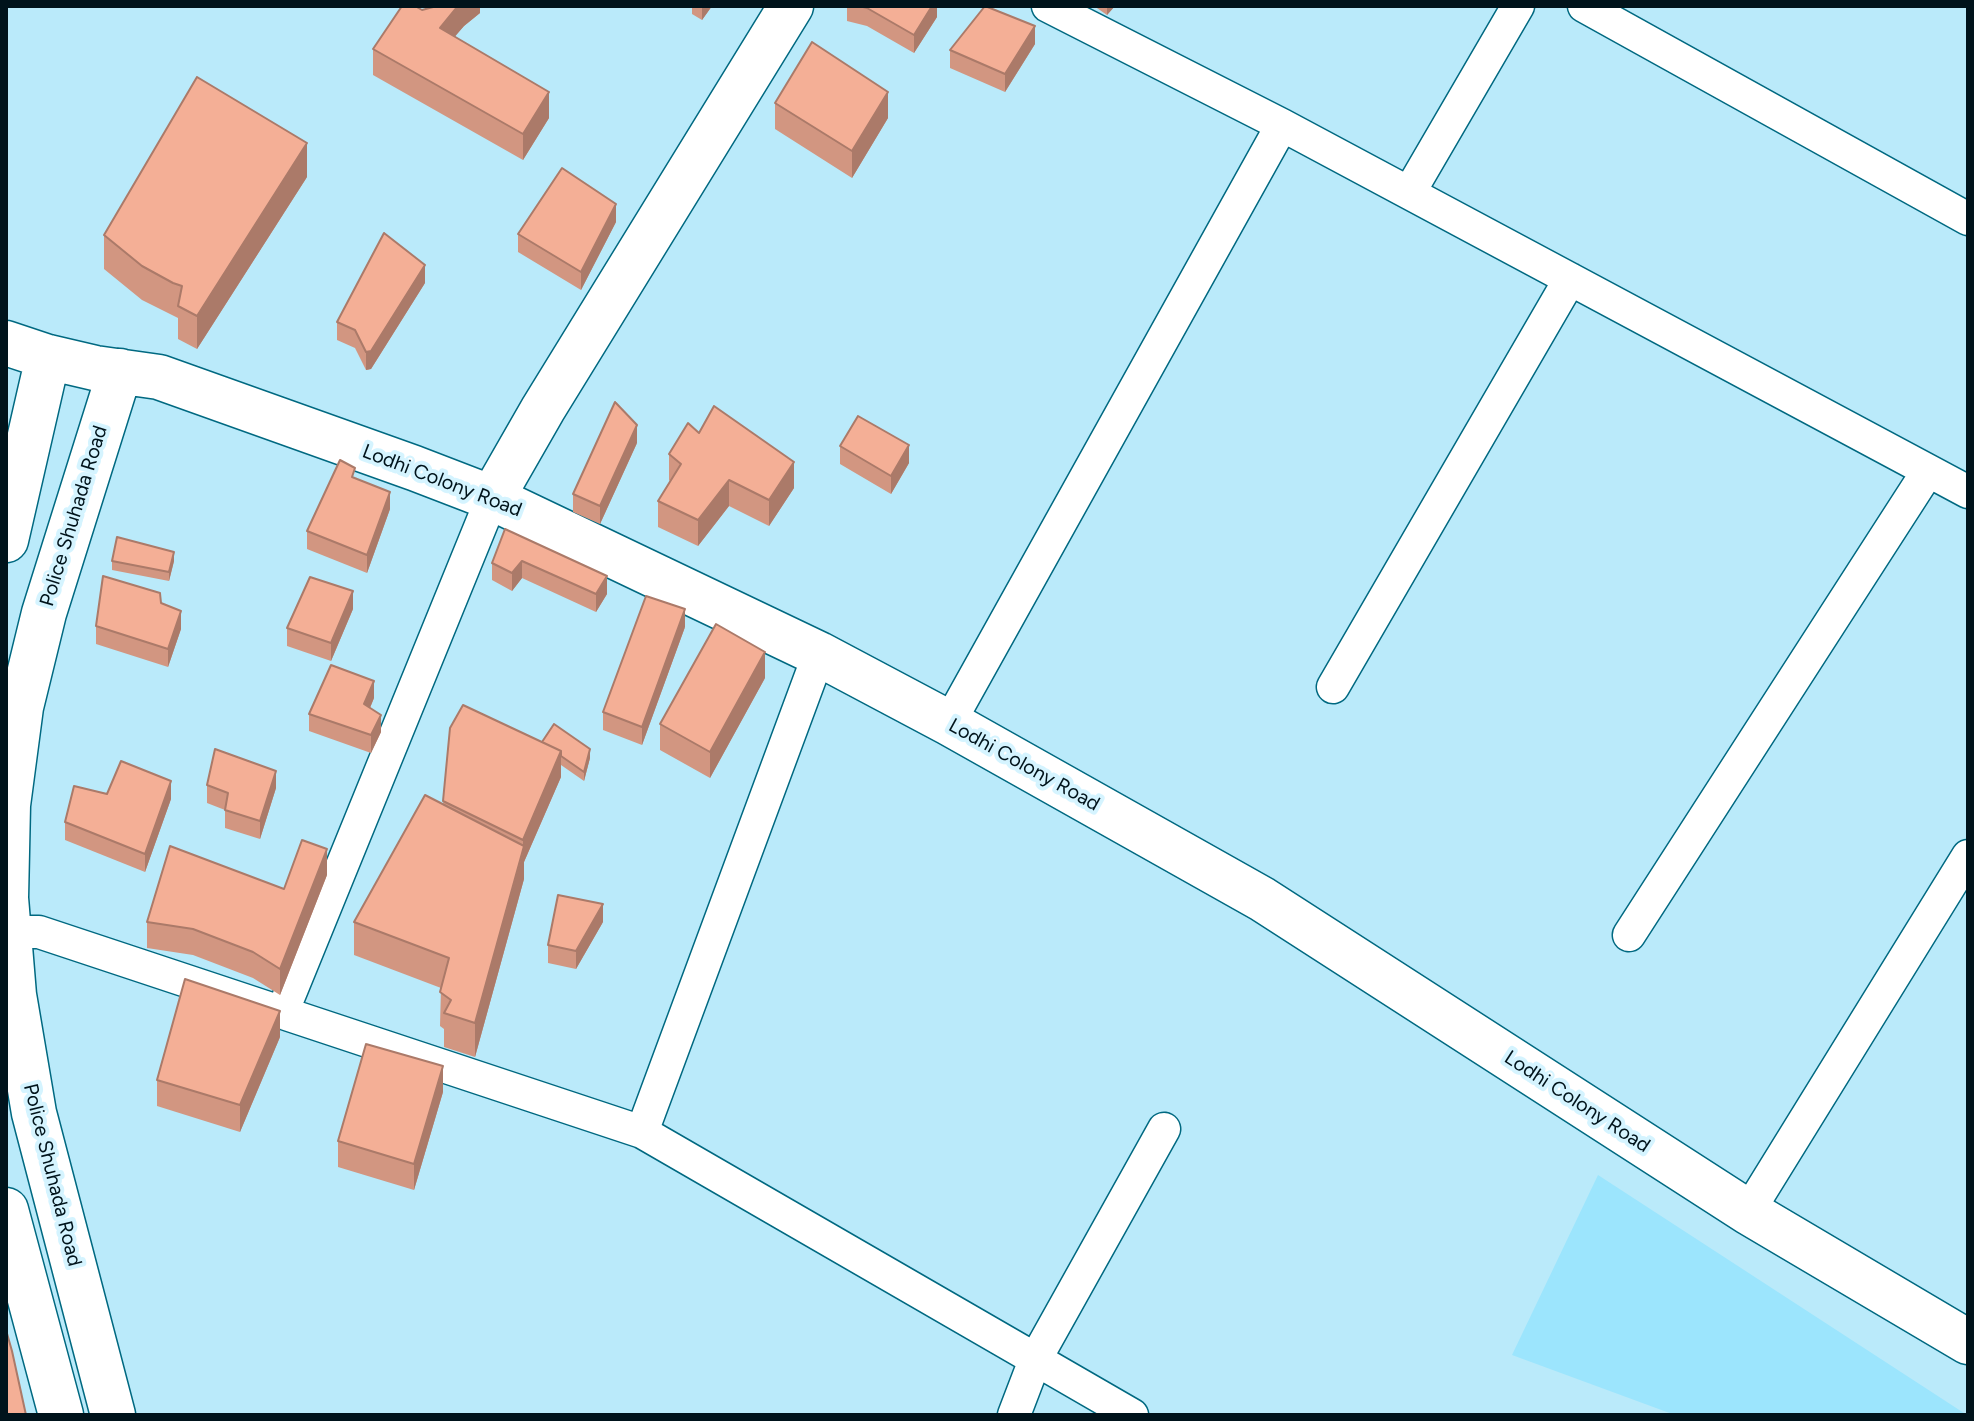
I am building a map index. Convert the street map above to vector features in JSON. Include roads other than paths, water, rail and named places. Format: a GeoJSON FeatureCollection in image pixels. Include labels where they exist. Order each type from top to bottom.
{"type":"FeatureCollection","features":[{"type":"Feature","properties":{"kind":"main road"},"geometry":{"type":"LineString","coordinates":[[492,498],[543,409],[791,6]]}},
{"type":"Feature","properties":{"kind":"main road","name":"Lodhi Colony Road"},"geometry":{"type":"LineString","coordinates":[[6,343],[95,368],[159,377],[414,468],[492,498],[819,654],[949,723],[1262,899],[1748,1212],[1968,1342]]}},
{"type":"Feature","properties":{"kind":"main road"},"geometry":{"type":"LineString","coordinates":[[6,540],[17,443],[48,357]]}},
{"type":"Feature","properties":{"kind":"main road","name":"Police Shuhada Road"},"geometry":{"type":"LineString","coordinates":[[113,1415],[34,1113],[14,995],[6,898],[8,805],[21,707],[44,613],[120,371]]}},
{"type":"Feature","properties":{"kind":"main road"},"geometry":{"type":"LineString","coordinates":[[6,1210],[61,1415]]}},
{"type":"Feature","properties":{"kind":"street"},"geometry":{"type":"LineString","coordinates":[[1048,6],[1282,125],[1928,471],[1965,485]]}},
{"type":"Feature","properties":{"kind":"street"},"geometry":{"type":"LineString","coordinates":[[1409,193],[1518,6]]}},
{"type":"Feature","properties":{"kind":"street"},"geometry":{"type":"LineString","coordinates":[[1584,6],[1968,219]]}},
{"type":"Feature","properties":{"kind":"street"},"geometry":{"type":"LineString","coordinates":[[949,723],[1282,125]]}},
{"type":"Feature","properties":{"kind":"street"},"geometry":{"type":"LineString","coordinates":[[1333,687],[1570,279]]}},
{"type":"Feature","properties":{"kind":"street"},"geometry":{"type":"LineString","coordinates":[[1629,935],[1928,471]]}},
{"type":"Feature","properties":{"kind":"street"},"geometry":{"type":"LineString","coordinates":[[282,1013],[492,498]]}},
{"type":"Feature","properties":{"kind":"street"},"geometry":{"type":"LineString","coordinates":[[642,1132],[819,654]]}},
{"type":"Feature","properties":{"kind":"street"},"geometry":{"type":"LineString","coordinates":[[1748,1212],[1968,856]]}},
{"type":"Feature","properties":{"kind":"street"},"geometry":{"type":"LineString","coordinates":[[9,932],[39,932],[642,1132],[1132,1415]]}},
{"type":"Feature","properties":{"kind":"street"},"geometry":{"type":"LineString","coordinates":[[1014,1415],[1035,1360],[1164,1129]]}}]}
